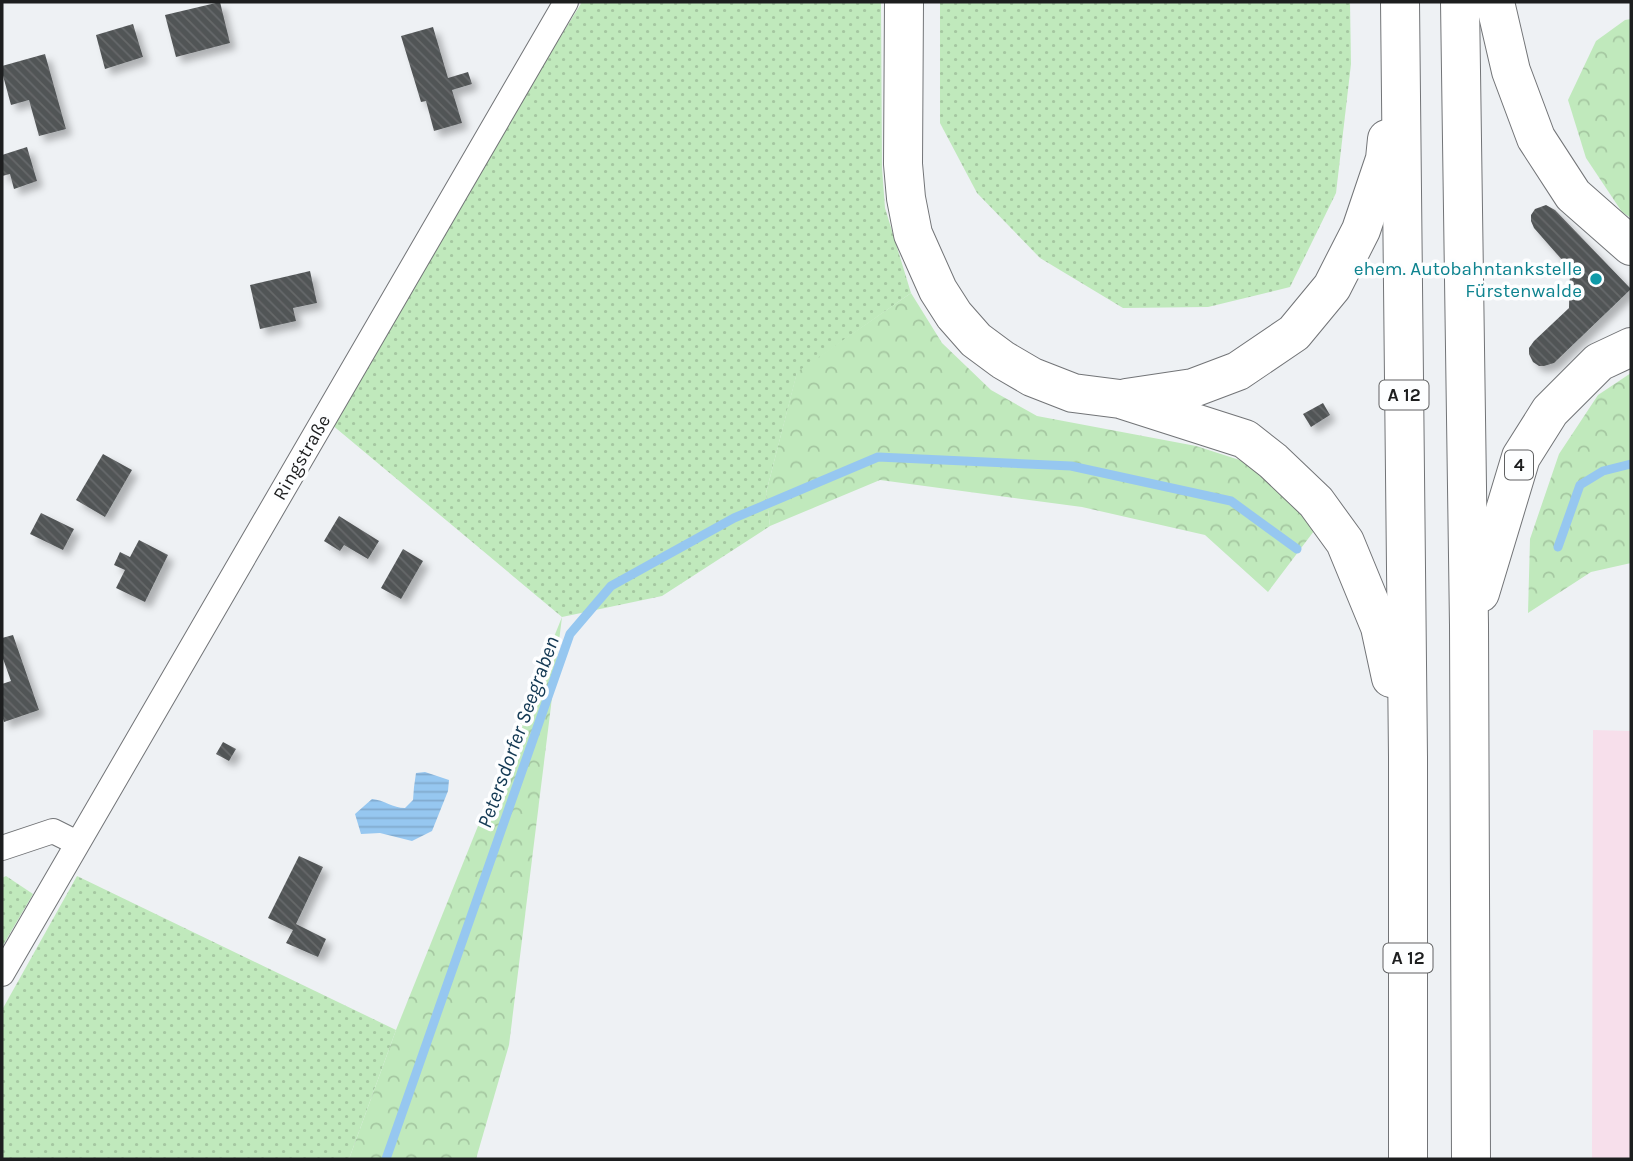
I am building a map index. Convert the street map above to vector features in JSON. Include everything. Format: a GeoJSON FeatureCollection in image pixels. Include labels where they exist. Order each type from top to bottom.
{"type":"FeatureCollection","features":[{"type":"Feature","properties":{"kind":"highway"},"geometry":{"type":"LineString","coordinates":[[904,2],[903,164],[906,198],[913,234],[938,290],[954,315],[976,340],[1032,377],[1073,393],[1120,399],[1245,439],[1273,461],[1316,502],[1345,542],[1380,626],[1408,757]]}},
{"type":"Feature","properties":{"kind":"highway"},"geometry":{"type":"LineString","coordinates":[[1460,2],[1469,625],[1471,1159]]}},
{"type":"Feature","properties":{"kind":"highway"},"geometry":{"type":"LineString","coordinates":[[1495,2],[1511,72],[1536,138],[1573,195],[1631,246]]}},
{"type":"Feature","properties":{"kind":"highway"},"geometry":{"type":"LineString","coordinates":[[1120,399],[1193,388],[1238,371],[1293,333],[1332,287],[1361,230],[1385,159],[1400,18]]}},
{"type":"Feature","properties":{"kind":"highway","name":"A 12"},"geometry":{"type":"LineString","coordinates":[[1400,18],[1408,757],[1408,1159]]}},
{"type":"Feature","properties":{"kind":"highway","name":"4"},"geometry":{"type":"LineString","coordinates":[[1469,625],[1521,457],[1549,411],[1599,362],[1631,347]]}},
{"type":"Feature","properties":{"kind":"street","name":"Ringstraße"},"geometry":{"type":"LineString","coordinates":[[2,974],[566,2]]}},
{"type":"Feature","properties":{"kind":"street"},"geometry":{"type":"LineString","coordinates":[[2,848],[53,831],[76,843]]}},
{"type":"Feature","properties":{"kind":"shaded area"},"geometry":{"type":"Polygon","coordinates":[[[1593,730],[1631,731],[1631,1159],[1592,1159],[1593,730]]]}},
{"type":"Feature","properties":{"kind":"green space"},"geometry":{"type":"Polygon","coordinates":[[[582,2],[881,2],[882,168],[885,208],[911,293],[797,373],[766,493],[770,526],[662,596],[562,617],[331,424],[582,2]]]}},
{"type":"Feature","properties":{"kind":"green space"},"geometry":{"type":"Polygon","coordinates":[[[940,2],[1350,2],[1351,64],[1336,193],[1290,287],[1208,307],[1123,308],[1040,258],[977,193],[940,123],[940,2]]]}},
{"type":"Feature","properties":{"kind":"green space"},"geometry":{"type":"Polygon","coordinates":[[[1631,19],[1631,218],[1622,212],[1586,158],[1568,100],[1596,41],[1625,20],[1631,19]]]}},
{"type":"Feature","properties":{"kind":"green space"},"geometry":{"type":"Polygon","coordinates":[[[911,293],[942,343],[991,390],[1037,416],[1196,446],[1249,463],[1317,527],[1268,592],[1205,535],[1082,507],[880,480],[770,526],[766,493],[797,372],[911,293]]]}},
{"type":"Feature","properties":{"kind":"green space"},"geometry":{"type":"Polygon","coordinates":[[[1631,373],[1631,563],[1591,572],[1528,613],[1530,539],[1559,454],[1598,395],[1631,373]]]}},
{"type":"Feature","properties":{"kind":"green space"},"geometry":{"type":"Polygon","coordinates":[[[562,617],[509,1045],[476,1159],[349,1159],[396,1030],[562,617]]]}},
{"type":"Feature","properties":{"kind":"green space"},"geometry":{"type":"Polygon","coordinates":[[[6,876],[33,894],[2,947],[2,878],[6,876]]]}},
{"type":"Feature","properties":{"kind":"green space"},"geometry":{"type":"Polygon","coordinates":[[[77,876],[396,1030],[349,1159],[2,1159],[2,1010],[77,876]]]}},
{"type":"Feature","properties":{"kind":"water"},"geometry":{"type":"Polygon","coordinates":[[[425,772],[449,780],[448,791],[432,831],[412,841],[380,833],[361,834],[355,814],[372,799],[405,808],[413,800],[416,773],[425,772]]]}},
{"type":"Feature","properties":{"kind":"building"},"geometry":{"type":"Polygon","coordinates":[[[220,2],[230,43],[176,57],[165,15],[220,2]]]}},
{"type":"Feature","properties":{"kind":"building"},"geometry":{"type":"Polygon","coordinates":[[[133,24],[143,57],[105,69],[96,35],[133,24]]]}},
{"type":"Feature","properties":{"kind":"building"},"geometry":{"type":"Polygon","coordinates":[[[433,27],[448,78],[468,72],[472,84],[452,90],[462,123],[434,131],[426,101],[421,102],[401,36],[433,27]]]}},
{"type":"Feature","properties":{"kind":"building"},"geometry":{"type":"Polygon","coordinates":[[[45,54],[66,129],[39,136],[29,100],[11,105],[2,66],[45,54]]]}},
{"type":"Feature","properties":{"kind":"building"},"geometry":{"type":"Polygon","coordinates":[[[27,147],[37,181],[14,189],[10,174],[2,176],[2,155],[27,147]]]}},
{"type":"Feature","properties":{"kind":"building","name":"ehem. Autobahntankstelle Fürstenwalde"},"geometry":{"type":"Polygon","coordinates":[[[1546,205],[1555,210],[1631,289],[1554,363],[1539,366],[1533,362],[1529,348],[1569,308],[1570,269],[1531,221],[1535,209],[1546,205]]]}},
{"type":"Feature","properties":{"kind":"building"},"geometry":{"type":"Polygon","coordinates":[[[310,271],[317,303],[293,308],[296,321],[260,329],[250,285],[310,271]]]}},
{"type":"Feature","properties":{"kind":"building"},"geometry":{"type":"Polygon","coordinates":[[[1323,403],[1330,415],[1311,427],[1303,414],[1323,403]]]}},
{"type":"Feature","properties":{"kind":"building"},"geometry":{"type":"Polygon","coordinates":[[[103,454],[132,470],[105,517],[76,500],[103,454]]]}},
{"type":"Feature","properties":{"kind":"building"},"geometry":{"type":"Polygon","coordinates":[[[41,513],[74,529],[63,550],[30,534],[41,513]]]}},
{"type":"Feature","properties":{"kind":"building"},"geometry":{"type":"Polygon","coordinates":[[[339,516],[379,541],[368,559],[344,545],[340,551],[324,541],[339,516]]]}},
{"type":"Feature","properties":{"kind":"building"},"geometry":{"type":"Polygon","coordinates":[[[139,540],[168,555],[145,602],[116,588],[125,570],[114,565],[120,552],[130,557],[139,540]]]}},
{"type":"Feature","properties":{"kind":"building"},"geometry":{"type":"Polygon","coordinates":[[[403,549],[423,561],[401,599],[381,588],[403,549]]]}},
{"type":"Feature","properties":{"kind":"building"},"geometry":{"type":"Polygon","coordinates":[[[13,635],[39,710],[4,722],[2,684],[11,681],[2,656],[2,638],[13,635]]]}},
{"type":"Feature","properties":{"kind":"building"},"geometry":{"type":"Polygon","coordinates":[[[223,742],[236,749],[229,761],[216,754],[223,742]]]}},
{"type":"Feature","properties":{"kind":"building"},"geometry":{"type":"Polygon","coordinates":[[[299,856],[323,867],[296,924],[326,939],[318,957],[286,943],[293,930],[268,918],[299,856]]]}},
{"type":"Feature","properties":{"kind":"waterway","name":"Petersdorfer Seegraben"},"geometry":{"type":"LineString","coordinates":[[386,1159],[570,634],[611,586],[734,518],[878,457],[1071,466],[1231,501],[1297,549]]}},
{"type":"Feature","properties":{"kind":"waterway","name":"Petersdorfer Seegraben"},"geometry":{"type":"LineString","coordinates":[[1558,547],[1580,485],[1603,471],[1631,464]]}},
{"type":"Feature","properties":{"kind":"place","name":"ehem. Autobahntankstelle Fürstenwalde"},"geometry":{"type":"Point","coordinates":[1596,279]}}]}
